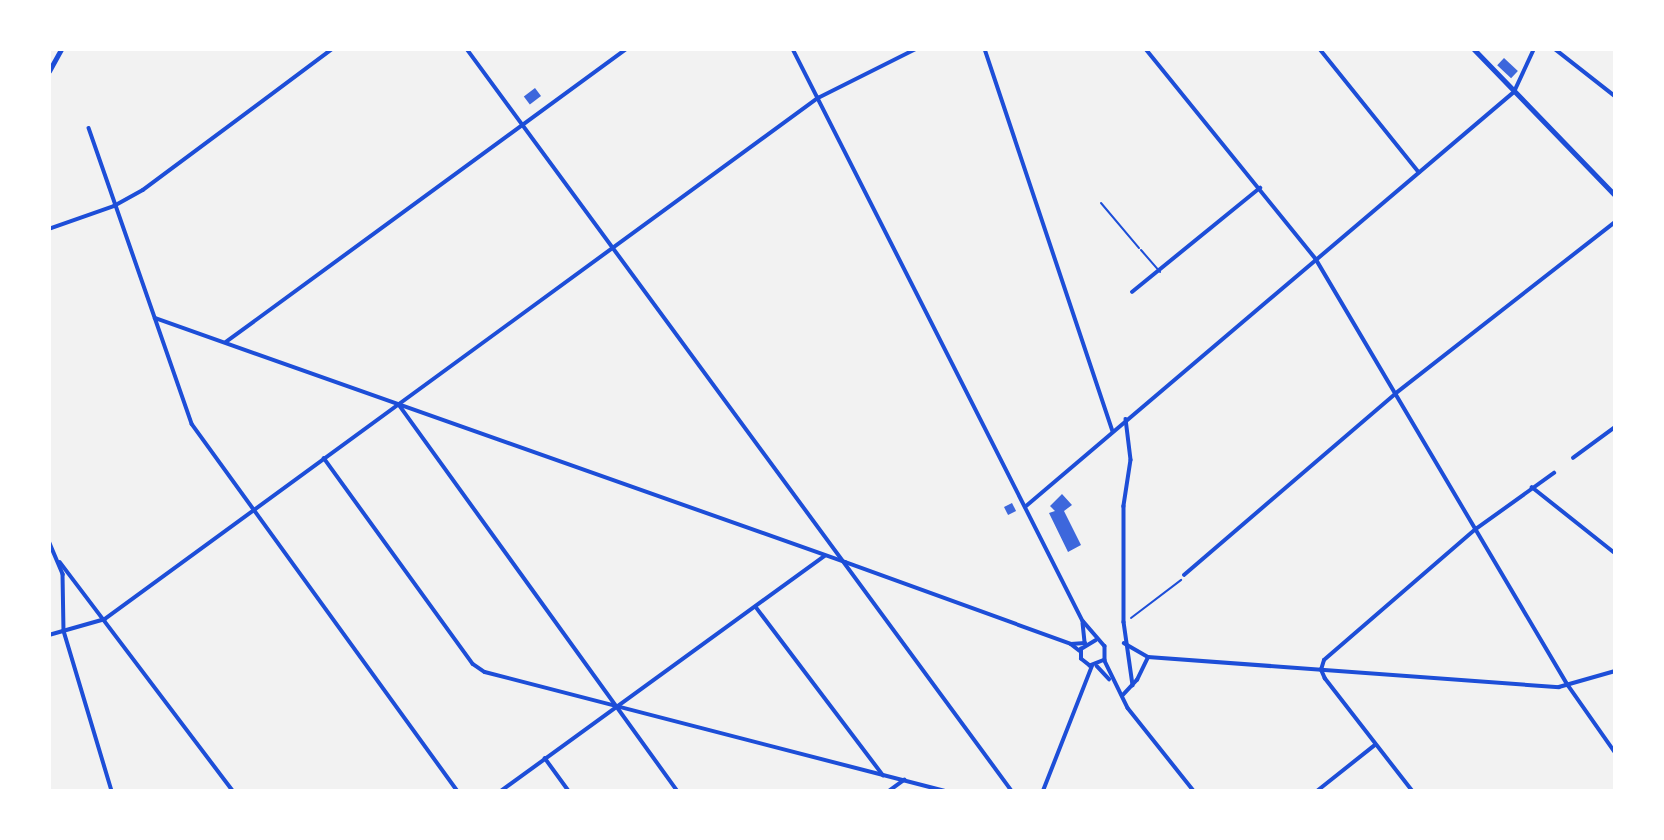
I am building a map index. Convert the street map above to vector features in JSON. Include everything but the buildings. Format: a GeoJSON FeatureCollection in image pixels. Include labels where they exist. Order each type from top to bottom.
{"type":"FeatureCollection","features":[{"type":"Feature","properties":{"kind":"highway"},"geometry":{"type":"LineString","coordinates":[[49,71],[61,49]]}},
{"type":"Feature","properties":{"kind":"main road"},"geometry":{"type":"LineString","coordinates":[[1474,49],[1615,195]]}},
{"type":"Feature","properties":{"kind":"street"},"geometry":{"type":"LineString","coordinates":[[49,229],[114,206],[143,190],[332,49]]}},
{"type":"Feature","properties":{"kind":"street"},"geometry":{"type":"LineString","coordinates":[[467,49],[614,245],[1012,791]]}},
{"type":"Feature","properties":{"kind":"street"},"geometry":{"type":"LineString","coordinates":[[226,342],[627,49]]}},
{"type":"Feature","properties":{"kind":"street"},"geometry":{"type":"LineString","coordinates":[[793,49],[1083,621],[1096,640],[1105,646],[1105,660],[1111,680],[1121,697],[1194,791]]}},
{"type":"Feature","properties":{"kind":"street"},"geometry":{"type":"LineString","coordinates":[[49,635],[105,619],[614,245],[818,99],[916,49]]}},
{"type":"Feature","properties":{"kind":"street"},"geometry":{"type":"LineString","coordinates":[[985,49],[1112,431]]}},
{"type":"Feature","properties":{"kind":"street"},"geometry":{"type":"LineString","coordinates":[[1146,49],[1316,259],[1568,685],[1615,752]]}},
{"type":"Feature","properties":{"kind":"street"},"geometry":{"type":"LineString","coordinates":[[1320,49],[1419,172]]}},
{"type":"Feature","properties":{"kind":"street"},"geometry":{"type":"LineString","coordinates":[[1025,506],[1514,92],[1534,49]]}},
{"type":"Feature","properties":{"kind":"street"},"geometry":{"type":"LineString","coordinates":[[1555,49],[1615,96]]}},
{"type":"Feature","properties":{"kind":"street"},"geometry":{"type":"LineString","coordinates":[[89,128],[192,424],[458,791]]}},
{"type":"Feature","properties":{"kind":"street"},"geometry":{"type":"LineString","coordinates":[[1132,292],[1160,272],[1259,188]]}},
{"type":"Feature","properties":{"kind":"street"},"geometry":{"type":"LineString","coordinates":[[1184,575],[1395,394],[1615,222]]}},
{"type":"Feature","properties":{"kind":"street"},"geometry":{"type":"LineString","coordinates":[[155,318],[1071,644],[1111,680]]}},
{"type":"Feature","properties":{"kind":"street"},"geometry":{"type":"LineString","coordinates":[[398,405],[678,791]]}},
{"type":"Feature","properties":{"kind":"street"},"geometry":{"type":"LineString","coordinates":[[1126,419],[1131,460],[1124,506],[1124,643],[1132,685]]}},
{"type":"Feature","properties":{"kind":"street"},"geometry":{"type":"LineString","coordinates":[[1573,458],[1615,427]]}},
{"type":"Feature","properties":{"kind":"street"},"geometry":{"type":"LineString","coordinates":[[324,458],[473,664],[491,675],[944,791]]}},
{"type":"Feature","properties":{"kind":"street"},"geometry":{"type":"LineString","coordinates":[[1321,670],[1324,660],[1476,529],[1554,473]]}},
{"type":"Feature","properties":{"kind":"street"},"geometry":{"type":"LineString","coordinates":[[1532,488],[1615,553]]}},
{"type":"Feature","properties":{"kind":"street"},"geometry":{"type":"LineString","coordinates":[[49,541],[60,562],[233,791]]}},
{"type":"Feature","properties":{"kind":"street"},"geometry":{"type":"LineString","coordinates":[[501,791],[826,555]]}},
{"type":"Feature","properties":{"kind":"street"},"geometry":{"type":"LineString","coordinates":[[60,562],[64,631],[112,791]]}},
{"type":"Feature","properties":{"kind":"street"},"geometry":{"type":"LineString","coordinates":[[756,607],[883,775]]}},
{"type":"Feature","properties":{"kind":"street"},"geometry":{"type":"LineString","coordinates":[[1080,651],[1085,643],[1083,621]]}},
{"type":"Feature","properties":{"kind":"street"},"geometry":{"type":"LineString","coordinates":[[1071,644],[1096,640]]}},
{"type":"Feature","properties":{"kind":"street"},"geometry":{"type":"LineString","coordinates":[[1124,643],[1148,657],[1568,685],[1615,671]]}},
{"type":"Feature","properties":{"kind":"street"},"geometry":{"type":"LineString","coordinates":[[1121,697],[1132,685],[1148,657]]}},
{"type":"Feature","properties":{"kind":"street"},"geometry":{"type":"LineString","coordinates":[[1043,791],[1092,665],[1105,660]]}},
{"type":"Feature","properties":{"kind":"street"},"geometry":{"type":"LineString","coordinates":[[1321,670],[1375,746],[1412,791]]}},
{"type":"Feature","properties":{"kind":"street"},"geometry":{"type":"LineString","coordinates":[[1317,791],[1375,746]]}},
{"type":"Feature","properties":{"kind":"street"},"geometry":{"type":"LineString","coordinates":[[545,758],[569,791]]}},
{"type":"Feature","properties":{"kind":"street"},"geometry":{"type":"LineString","coordinates":[[888,791],[904,780]]}},
{"type":"Feature","properties":{"kind":"lane"},"geometry":{"type":"LineString","coordinates":[[1141,250],[1160,272]]}},
{"type":"Feature","properties":{"kind":"path"},"geometry":{"type":"LineString","coordinates":[[1101,203],[1141,250]]}},
{"type":"Feature","properties":{"kind":"path"},"geometry":{"type":"LineString","coordinates":[[1124,622],[1180,583],[1184,575]]}}]}
